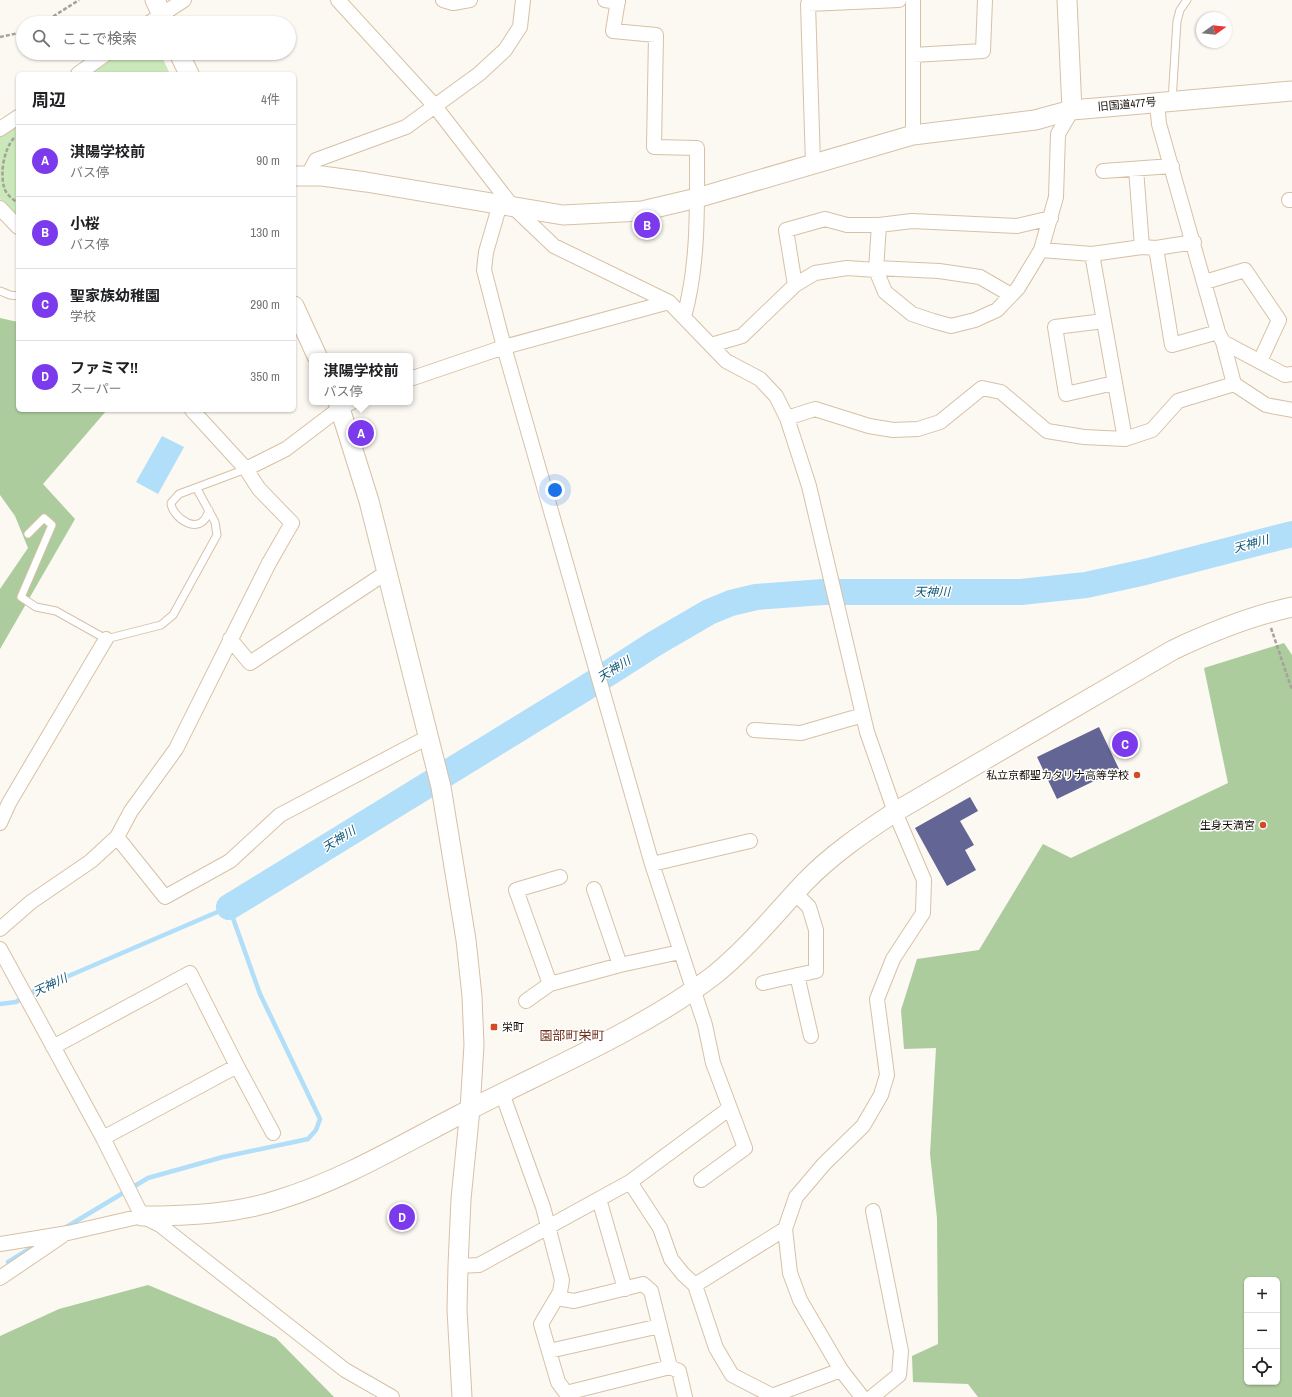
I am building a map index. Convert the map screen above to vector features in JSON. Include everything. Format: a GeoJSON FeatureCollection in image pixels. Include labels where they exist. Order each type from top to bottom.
{"type":"FeatureCollection","features":[{"type":"Feature","properties":{"kind":"street"},"geometry":{"type":"LineString","coordinates":[[158,15],[184,0]]}},
{"type":"Feature","properties":{"kind":"street"},"geometry":{"type":"LineString","coordinates":[[338,0],[434,105],[506,205],[554,246],[669,302],[726,361],[760,378],[776,396],[787,418],[809,486],[867,732],[895,812],[924,880],[923,913],[893,959],[877,999],[887,1075],[881,1095],[863,1126],[824,1164],[796,1197],[785,1229],[790,1273],[800,1300],[841,1370],[862,1397]]}},
{"type":"Feature","properties":{"kind":"street"},"geometry":{"type":"LineString","coordinates":[[444,0],[453,3],[470,0]]}},
{"type":"Feature","properties":{"kind":"street"},"geometry":{"type":"LineString","coordinates":[[301,176],[316,160],[406,127],[434,105],[479,74],[504,50],[520,27],[524,0]]}},
{"type":"Feature","properties":{"kind":"street"},"geometry":{"type":"LineString","coordinates":[[813,164],[807,2],[900,0]]}},
{"type":"Feature","properties":{"kind":"street"},"geometry":{"type":"LineString","coordinates":[[913,0],[913,135]]}},
{"type":"Feature","properties":{"kind":"street"},"geometry":{"type":"LineString","coordinates":[[913,55],[983,51],[984,0]]}},
{"type":"Feature","properties":{"kind":"street"},"geometry":{"type":"LineString","coordinates":[[879,225],[876,269],[885,292],[912,314],[951,326],[975,320],[997,310],[1018,288],[1041,250],[1051,218],[1056,197],[1058,134],[1072,110],[1067,0]]}},
{"type":"Feature","properties":{"kind":"street"},"geometry":{"type":"LineString","coordinates":[[614,1],[613,32],[656,35],[654,147],[697,148],[697,198],[691,290],[684,317]]}},
{"type":"Feature","properties":{"kind":"street"},"geometry":{"type":"LineString","coordinates":[[81,72],[97,60]]}},
{"type":"Feature","properties":{"kind":"street"},"geometry":{"type":"LineString","coordinates":[[182,60],[188,72]]}},
{"type":"Feature","properties":{"kind":"street","name":"旧国道477号"},"geometry":{"type":"LineString","coordinates":[[301,176],[366,182],[563,215],[642,211],[697,198],[913,135],[1035,120],[1072,110],[1292,91]]}},
{"type":"Feature","properties":{"kind":"street"},"geometry":{"type":"LineString","coordinates":[[1164,101],[1159,124],[1234,384],[1266,405],[1292,410]]}},
{"type":"Feature","properties":{"kind":"street"},"geometry":{"type":"LineString","coordinates":[[0,129],[16,117]]}},
{"type":"Feature","properties":{"kind":"street"},"geometry":{"type":"LineString","coordinates":[[1103,171],[1172,166]]}},
{"type":"Feature","properties":{"kind":"street"},"geometry":{"type":"LineString","coordinates":[[1136,169],[1142,247]]}},
{"type":"Feature","properties":{"kind":"street"},"geometry":{"type":"LineString","coordinates":[[506,205],[486,252],[484,270],[504,347],[600,687],[652,864],[692,991],[705,1025],[713,1063],[745,1148],[701,1180]]}},
{"type":"Feature","properties":{"kind":"street"},"geometry":{"type":"LineString","coordinates":[[0,208],[16,224]]}},
{"type":"Feature","properties":{"kind":"street"},"geometry":{"type":"LineString","coordinates":[[795,285],[786,230],[825,219],[847,225],[879,225],[912,221],[1016,226],[1051,218]]}},
{"type":"Feature","properties":{"kind":"street"},"geometry":{"type":"LineString","coordinates":[[1041,250],[1092,254],[1142,247],[1156,248],[1194,242]]}},
{"type":"Feature","properties":{"kind":"street"},"geometry":{"type":"LineString","coordinates":[[1156,248],[1172,345],[1220,337],[1285,375],[1292,374]]}},
{"type":"Feature","properties":{"kind":"street"},"geometry":{"type":"LineString","coordinates":[[1092,254],[1125,439]]}},
{"type":"Feature","properties":{"kind":"street"},"geometry":{"type":"LineString","coordinates":[[711,345],[742,336],[795,285],[815,273],[830,270],[847,268],[939,271],[980,277],[1012,295]]}},
{"type":"Feature","properties":{"kind":"street"},"geometry":{"type":"LineString","coordinates":[[1205,282],[1246,270],[1279,320],[1260,361]]}},
{"type":"Feature","properties":{"kind":"street"},"geometry":{"type":"LineString","coordinates":[[413,378],[504,347],[669,302]]}},
{"type":"Feature","properties":{"kind":"street"},"geometry":{"type":"LineString","coordinates":[[296,310],[316,353]]}},
{"type":"Feature","properties":{"kind":"street"},"geometry":{"type":"LineString","coordinates":[[1104,321],[1055,327],[1062,372],[1066,394],[1114,383]]}},
{"type":"Feature","properties":{"kind":"street"},"geometry":{"type":"LineString","coordinates":[[787,418],[815,409],[869,426],[893,430],[918,429],[940,422],[982,388],[1001,392],[1047,431],[1084,437],[1125,439],[1152,430],[1178,401],[1234,384]]}},
{"type":"Feature","properties":{"kind":"street"},"geometry":{"type":"LineString","coordinates":[[246,469],[286,449],[342,405]]}},
{"type":"Feature","properties":{"kind":"street"},"geometry":{"type":"LineString","coordinates":[[343,405],[439,778],[466,940],[472,996],[474,1045],[470,1109],[461,1199],[458,1266],[457,1310],[462,1397]]}},
{"type":"Feature","properties":{"kind":"street"},"geometry":{"type":"LineString","coordinates":[[0,929],[31,902],[91,861],[117,837],[131,811],[176,749],[269,563],[292,523],[259,489],[246,469],[194,412]]}},
{"type":"Feature","properties":{"kind":"street"},"geometry":{"type":"LineString","coordinates":[[230,639],[250,663],[387,572]]}},
{"type":"Feature","properties":{"kind":"street"},"geometry":{"type":"LineString","coordinates":[[0,1244],[68,1233],[142,1216],[197,1215],[227,1211],[280,1200],[343,1175],[653,1016],[692,991],[733,959],[795,893],[831,859],[895,812],[1173,650],[1201,637],[1266,612],[1292,607]]}},
{"type":"Feature","properties":{"kind":"street"},"geometry":{"type":"LineString","coordinates":[[0,823],[3,806],[106,639]]}},
{"type":"Feature","properties":{"kind":"street"},"geometry":{"type":"LineString","coordinates":[[754,730],[801,733],[863,715]]}},
{"type":"Feature","properties":{"kind":"street"},"geometry":{"type":"LineString","coordinates":[[117,837],[165,897],[230,861],[280,815],[428,738]]}},
{"type":"Feature","properties":{"kind":"street"},"geometry":{"type":"LineString","coordinates":[[652,864],[750,841]]}},
{"type":"Feature","properties":{"kind":"street"},"geometry":{"type":"LineString","coordinates":[[550,984],[516,890],[560,877]]}},
{"type":"Feature","properties":{"kind":"street"},"geometry":{"type":"LineString","coordinates":[[594,889],[620,965]]}},
{"type":"Feature","properties":{"kind":"street"},"geometry":{"type":"LineString","coordinates":[[763,983],[816,971],[816,930],[809,907],[795,893]]}},
{"type":"Feature","properties":{"kind":"street"},"geometry":{"type":"LineString","coordinates":[[0,949],[103,1138],[142,1216],[160,1224],[345,1370],[392,1397]]}},
{"type":"Feature","properties":{"kind":"street"},"geometry":{"type":"LineString","coordinates":[[526,1001],[550,984],[620,965],[680,952]]}},
{"type":"Feature","properties":{"kind":"street"},"geometry":{"type":"LineString","coordinates":[[53,1047],[190,973],[236,1066],[273,1133]]}},
{"type":"Feature","properties":{"kind":"street"},"geometry":{"type":"LineString","coordinates":[[797,975],[811,1036]]}},
{"type":"Feature","properties":{"kind":"street"},"geometry":{"type":"LineString","coordinates":[[103,1138],[236,1066]]}},
{"type":"Feature","properties":{"kind":"street"},"geometry":{"type":"LineString","coordinates":[[502,1093],[543,1207],[562,1280],[560,1292],[541,1324],[558,1382],[568,1395],[670,1367],[679,1371],[685,1397]]}},
{"type":"Feature","properties":{"kind":"street"},"geometry":{"type":"LineString","coordinates":[[458,1266],[478,1265],[630,1182],[730,1108]]}},
{"type":"Feature","properties":{"kind":"street"},"geometry":{"type":"LineString","coordinates":[[630,1182],[660,1228],[671,1259],[683,1274],[695,1285],[716,1348],[732,1375],[770,1396],[841,1370]]}},
{"type":"Feature","properties":{"kind":"street"},"geometry":{"type":"LineString","coordinates":[[599,1199],[625,1289]]}},
{"type":"Feature","properties":{"kind":"street"},"geometry":{"type":"LineString","coordinates":[[872,1397],[899,1375],[901,1351],[873,1211]]}},
{"type":"Feature","properties":{"kind":"street"},"geometry":{"type":"LineString","coordinates":[[695,1285],[785,1229]]}},
{"type":"Feature","properties":{"kind":"street"},"geometry":{"type":"LineString","coordinates":[[0,1278],[68,1233]]}},
{"type":"Feature","properties":{"kind":"street"},"geometry":{"type":"LineString","coordinates":[[557,1298],[574,1301],[643,1284],[652,1291],[670,1367]]}},
{"type":"Feature","properties":{"kind":"street"},"geometry":{"type":"LineString","coordinates":[[550,1352],[660,1326]]}},
{"type":"Feature","properties":{"kind":"lane"},"geometry":{"type":"LineString","coordinates":[[1164,101],[1177,21],[1180,10],[1187,0]]}},
{"type":"Feature","properties":{"kind":"lane"},"geometry":{"type":"LineString","coordinates":[[0,291],[10,296],[16,296]]}},
{"type":"Feature","properties":{"kind":"lane"},"geometry":{"type":"LineString","coordinates":[[209,510],[204,522],[199,525],[194,525],[174,513],[171,508],[171,503],[174,497],[184,492],[197,489],[246,469]]}},
{"type":"Feature","properties":{"kind":"lane"},"geometry":{"type":"LineString","coordinates":[[28,534],[44,518],[52,525],[21,597],[36,607],[56,612],[106,639],[161,625],[173,615],[216,535],[215,522],[197,489]]}},
{"type":"Feature","properties":{"kind":"path"},"geometry":{"type":"LineString","coordinates":[[54,16],[78,0]]}},
{"type":"Feature","properties":{"kind":"path"},"geometry":{"type":"LineString","coordinates":[[0,37],[16,34]]}},
{"type":"Feature","properties":{"kind":"path"},"geometry":{"type":"LineString","coordinates":[[16,137],[8,147],[2,167],[4,188],[16,201]]}},
{"type":"Feature","properties":{"kind":"path"},"geometry":{"type":"LineString","coordinates":[[1266,612],[1292,690]]}},
{"type":"Feature","properties":{"kind":"green space"},"geometry":{"type":"Polygon","coordinates":[[[106,60],[163,60],[169,72],[89,72],[106,60]]]}},
{"type":"Feature","properties":{"kind":"green space"},"geometry":{"type":"Polygon","coordinates":[[[16,123],[16,216],[0,199],[0,135],[16,123]]]}},
{"type":"Feature","properties":{"kind":"green space"},"geometry":{"type":"Polygon","coordinates":[[[0,318],[16,322],[16,412],[105,412],[43,484],[75,519],[0,649],[0,589],[28,548],[15,516],[0,495],[0,318]]]}},
{"type":"Feature","properties":{"kind":"green space"},"geometry":{"type":"Polygon","coordinates":[[[1284,643],[1292,655],[1292,1397],[978,1397],[968,1384],[913,1382],[912,1356],[938,1344],[937,1218],[930,1154],[936,1048],[904,1049],[901,1010],[917,959],[979,950],[1043,844],[1071,858],[1228,783],[1204,668],[1284,643]]]}},
{"type":"Feature","properties":{"kind":"green space"},"geometry":{"type":"Polygon","coordinates":[[[148,1285],[276,1338],[334,1397],[0,1397],[0,1336],[59,1309],[148,1285]]]}},
{"type":"Feature","properties":{"kind":"water"},"geometry":{"type":"Polygon","coordinates":[[[162,436],[184,447],[158,494],[136,482],[162,436]]]}},
{"type":"Feature","properties":{"kind":"building"},"geometry":{"type":"Polygon","coordinates":[[[1099,727],[1119,769],[1057,799],[1037,757],[1099,727]]]}},
{"type":"Feature","properties":{"kind":"building"},"geometry":{"type":"Polygon","coordinates":[[[970,797],[978,811],[960,821],[974,845],[965,850],[976,870],[947,886],[915,828],[970,797]]]}},
{"type":"Feature","properties":{"kind":"waterway","name":"天神川"},"geometry":{"type":"LineString","coordinates":[[229,907],[587,687],[654,644],[709,612],[731,603],[756,597],[823,592],[1021,592],[1086,585],[1145,572],[1292,534]]}},
{"type":"Feature","properties":{"kind":"waterway"},"geometry":{"type":"LineString","coordinates":[[0,1004],[16,1002],[36,990],[229,907],[260,994],[320,1119],[316,1130],[308,1139],[223,1157],[148,1178],[63,1229]]}},
{"type":"Feature","properties":{"kind":"waterway"},"geometry":{"type":"LineString","coordinates":[[8,1262],[39,1243]]}},
{"type":"Feature","properties":{"kind":"place","name":"小桜"},"geometry":{"type":"Point","coordinates":[647,225]}},
{"type":"Feature","properties":{"kind":"place","name":"淇陽学校前"},"geometry":{"type":"Point","coordinates":[361,433]}},
{"type":"Feature","properties":{"kind":"place","name":"聖家族幼稚園"},"geometry":{"type":"Point","coordinates":[1125,744]}},
{"type":"Feature","properties":{"kind":"place","name":"私立京都聖カタリナ高等学校"},"geometry":{"type":"Point","coordinates":[1137,775]}},
{"type":"Feature","properties":{"kind":"place","name":"生身天満宮"},"geometry":{"type":"Point","coordinates":[1263,825]}},
{"type":"Feature","properties":{"kind":"place","name":"栄町"},"geometry":{"type":"Point","coordinates":[494,1027]}},
{"type":"Feature","properties":{"kind":"place","name":"ファミマ!!"},"geometry":{"type":"Point","coordinates":[402,1217]}},
{"type":"Feature","properties":{"kind":"district","name":"園部町栄町"},"geometry":{"type":"Point","coordinates":[572,1035]}}]}
